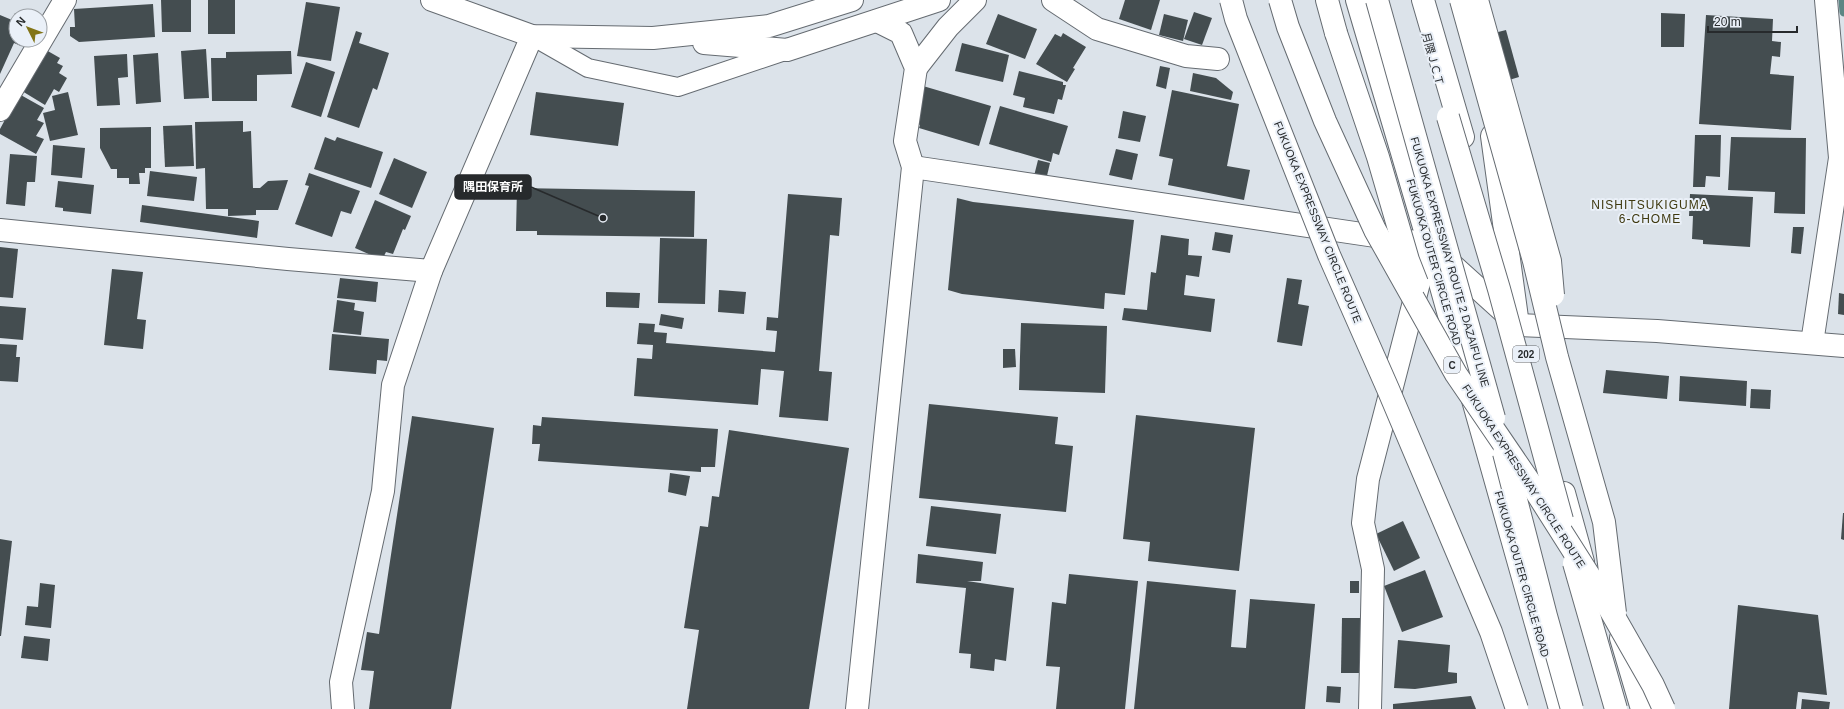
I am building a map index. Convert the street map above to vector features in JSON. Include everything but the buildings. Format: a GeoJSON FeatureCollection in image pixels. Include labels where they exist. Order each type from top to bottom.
{"type":"FeatureCollection","features":[{"type":"Feature","properties":{"kind":"main road"},"geometry":{"type":"LineString","coordinates":[[0,110],[65,0]]}},
{"type":"Feature","properties":{"kind":"main road"},"geometry":{"type":"LineString","coordinates":[[432,0],[532,36],[653,38],[787,50],[939,0]]}},
{"type":"Feature","properties":{"kind":"main road"},"geometry":{"type":"LineString","coordinates":[[653,38],[769,26],[852,0]]}},
{"type":"Feature","properties":{"kind":"main road"},"geometry":{"type":"LineString","coordinates":[[857,709],[913,167],[905,141],[916,68],[948,27],[975,0]]}},
{"type":"Feature","properties":{"kind":"main road"},"geometry":{"type":"LineString","coordinates":[[1053,0],[1097,28],[1186,56],[1218,59]]}},
{"type":"Feature","properties":{"kind":"main road","name":"FUKUOKA EXPRESSWAY CIRCLE ROUTE"},"geometry":{"type":"LineString","coordinates":[[1231,0],[1236,19],[1329,255],[1388,388],[1491,632],[1517,709]]}},
{"type":"Feature","properties":{"kind":"main road","name":"FUKUOKA EXPRESSWAY CIRCLE ROUTE"},"geometry":{"type":"LineString","coordinates":[[1280,0],[1288,28],[1324,121],[1375,230],[1456,374],[1531,484],[1604,599],[1653,685],[1664,709]]}},
{"type":"Feature","properties":{"kind":"main road"},"geometry":{"type":"LineString","coordinates":[[1327,0],[1378,157],[1408,260],[1425,302],[1509,473]]}},
{"type":"Feature","properties":{"kind":"main road","name":"FUKUOKA OUTER CIRCLE ROAD"},"geometry":{"type":"LineString","coordinates":[[1358,0],[1429,244],[1560,709]]}},
{"type":"Feature","properties":{"kind":"main road","name":"FUKUOKA EXPRESSWAY ROUTE 2 DAZAIFU LINE"},"geometry":{"type":"LineString","coordinates":[[1377,0],[1509,473],[1572,709]]}},
{"type":"Feature","properties":{"kind":"main road","name":"月隈ＪＣＴ"},"geometry":{"type":"LineString","coordinates":[[1417,0],[1448,117],[1500,289],[1586,611],[1616,709]]}},
{"type":"Feature","properties":{"kind":"main road","name":"202"},"geometry":{"type":"LineString","coordinates":[[1423,0],[1518,325],[1624,709]]}},
{"type":"Feature","properties":{"kind":"main road"},"geometry":{"type":"LineString","coordinates":[[1461,0],[1534,261],[1557,357],[1604,522],[1616,622],[1642,709]]}},
{"type":"Feature","properties":{"kind":"main road"},"geometry":{"type":"LineString","coordinates":[[1473,0],[1518,325]]}},
{"type":"Feature","properties":{"kind":"main road"},"geometry":{"type":"LineString","coordinates":[[1478,0],[1550,261],[1557,357]]}},
{"type":"Feature","properties":{"kind":"main road"},"geometry":{"type":"LineString","coordinates":[[1812,343],[1840,158],[1826,0]]}},
{"type":"Feature","properties":{"kind":"main road"},"geometry":{"type":"LineString","coordinates":[[877,21],[901,32],[916,68]]}},
{"type":"Feature","properties":{"kind":"main road"},"geometry":{"type":"LineString","coordinates":[[343,709],[341,682],[382,491],[392,385],[431,271],[532,36]]}},
{"type":"Feature","properties":{"kind":"main road"},"geometry":{"type":"LineString","coordinates":[[913,167],[1429,244],[1518,325],[1657,331],[1844,346]]}},
{"type":"Feature","properties":{"kind":"main road"},"geometry":{"type":"LineString","coordinates":[[0,230],[280,258],[431,271]]}},
{"type":"Feature","properties":{"kind":"main road"},"geometry":{"type":"LineString","coordinates":[[1370,709],[1373,569],[1363,523],[1368,479],[1429,244]]}},
{"type":"Feature","properties":{"kind":"lane"},"geometry":{"type":"LineString","coordinates":[[532,36],[588,68],[678,87],[787,50]]}},
{"type":"Feature","properties":{"kind":"waterway"},"geometry":{"type":"LineString","coordinates":[[1843,0],[1844,12]]}},
{"type":"Feature","properties":{"kind":"place","name":"隅田保育所"},"geometry":{"type":"Point","coordinates":[603,218]}},
{"type":"Feature","properties":{"kind":"district","name":"NISHITSUKIGUMA 6-CHOME"},"geometry":{"type":"Point","coordinates":[1650,212]}}]}
